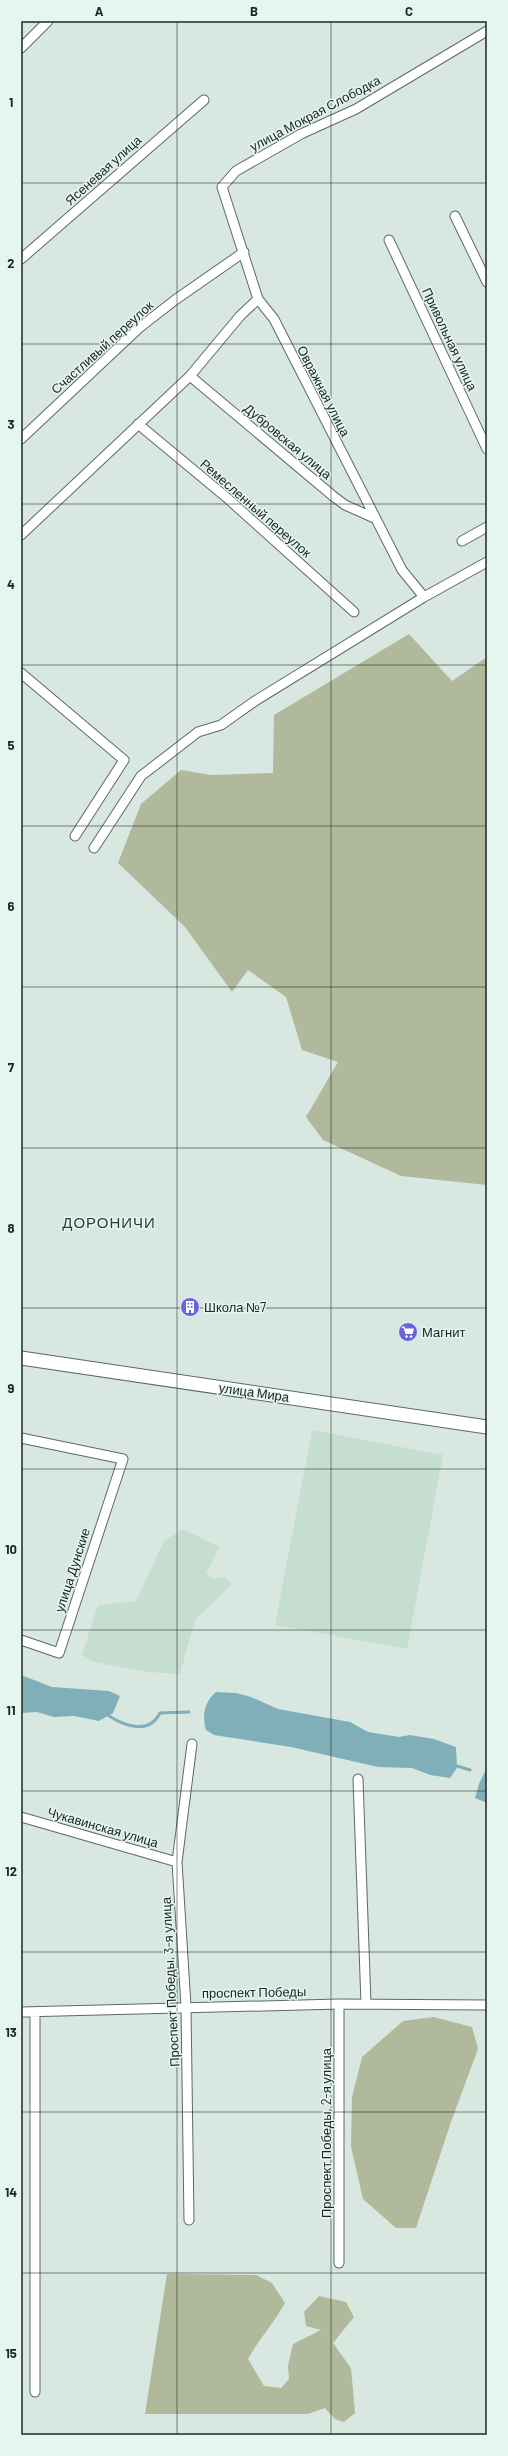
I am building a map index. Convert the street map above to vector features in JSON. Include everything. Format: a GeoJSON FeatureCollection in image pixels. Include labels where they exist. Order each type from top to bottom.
{"type":"FeatureCollection","features":[{"type":"Feature","properties":{"kind":"street"},"geometry":{"type":"LineString","coordinates":[[21,48],[48,21]]}},
{"type":"Feature","properties":{"kind":"street","name":"улица Мокрая Слободка"},"geometry":{"type":"LineString","coordinates":[[222,187],[236,171],[301,134],[356,109],[487,31]]}},
{"type":"Feature","properties":{"kind":"street","name":"Ясеневая улица"},"geometry":{"type":"LineString","coordinates":[[21,259],[204,100]]}},
{"type":"Feature","properties":{"kind":"street","name":"Овражная улица"},"geometry":{"type":"LineString","coordinates":[[222,187],[258,299],[274,319],[374,518],[402,570],[424,597]]}},
{"type":"Feature","properties":{"kind":"street"},"geometry":{"type":"LineString","coordinates":[[455,216],[487,282]]}},
{"type":"Feature","properties":{"kind":"street","name":"Привольная улица"},"geometry":{"type":"LineString","coordinates":[[389,240],[487,449]]}},
{"type":"Feature","properties":{"kind":"street","name":"Счастливый переулок"},"geometry":{"type":"LineString","coordinates":[[21,439],[139,328],[175,300],[244,252]]}},
{"type":"Feature","properties":{"kind":"street"},"geometry":{"type":"LineString","coordinates":[[21,535],[190,376],[240,316],[258,299]]}},
{"type":"Feature","properties":{"kind":"street","name":"Дубровская улица"},"geometry":{"type":"LineString","coordinates":[[190,376],[333,496],[345,505],[374,518]]}},
{"type":"Feature","properties":{"kind":"street","name":"Ремесленный переулок"},"geometry":{"type":"LineString","coordinates":[[138,424],[226,497],[354,612]]}},
{"type":"Feature","properties":{"kind":"street"},"geometry":{"type":"LineString","coordinates":[[462,541],[487,527]]}},
{"type":"Feature","properties":{"kind":"street"},"geometry":{"type":"LineString","coordinates":[[94,848],[141,776],[198,732],[221,725],[255,701],[424,597],[487,562]]}},
{"type":"Feature","properties":{"kind":"street"},"geometry":{"type":"LineString","coordinates":[[21,673],[124,760],[75,836]]}},
{"type":"Feature","properties":{"kind":"street","name":"улица Мира"},"geometry":{"type":"LineString","coordinates":[[21,1358],[487,1427]]}},
{"type":"Feature","properties":{"kind":"street","name":"улица Дунские"},"geometry":{"type":"LineString","coordinates":[[21,1438],[123,1459],[58,1653],[21,1640]]}},
{"type":"Feature","properties":{"kind":"street","name":"Проспект Победы, 3-я улица"},"geometry":{"type":"LineString","coordinates":[[190,2220],[186,2006],[177,1862],[192,1744]]}},
{"type":"Feature","properties":{"kind":"street"},"geometry":{"type":"LineString","coordinates":[[358,1779],[366,2004]]}},
{"type":"Feature","properties":{"kind":"street","name":"Чукавинская улица"},"geometry":{"type":"LineString","coordinates":[[21,1816],[177,1862]]}},
{"type":"Feature","properties":{"kind":"street","name":"проспект Победы"},"geometry":{"type":"LineString","coordinates":[[21,2012],[186,2006],[339,2004],[487,2005]]}},
{"type":"Feature","properties":{"kind":"street","name":"Проспект Победы, 2-я улица"},"geometry":{"type":"LineString","coordinates":[[339,2004],[339,2263]]}},
{"type":"Feature","properties":{"kind":"street"},"geometry":{"type":"LineString","coordinates":[[35,2012],[35,2392]]}},
{"type":"Feature","properties":{"kind":"shaded area"},"geometry":{"type":"Polygon","coordinates":[[[409,634],[452,681],[487,657],[487,1185],[401,1176],[323,1140],[306,1117],[338,1062],[302,1050],[286,997],[248,970],[232,992],[185,927],[118,863],[141,804],[181,770],[211,775],[273,773],[274,715],[409,634]]]}},
{"type":"Feature","properties":{"kind":"shaded area"},"geometry":{"type":"Polygon","coordinates":[[[312,1430],[443,1455],[407,1649],[275,1625],[312,1430]]]}},
{"type":"Feature","properties":{"kind":"shaded area"},"geometry":{"type":"Polygon","coordinates":[[[183,1529],[220,1547],[206,1573],[214,1579],[225,1577],[232,1584],[195,1620],[180,1674],[148,1672],[93,1662],[82,1655],[98,1605],[136,1601],[164,1541],[183,1529]]]}},
{"type":"Feature","properties":{"kind":"shaded area"},"geometry":{"type":"Polygon","coordinates":[[[434,2017],[472,2027],[478,2049],[452,2119],[416,2228],[396,2228],[363,2199],[351,2147],[352,2097],[362,2057],[403,2021],[434,2017]]]}},
{"type":"Feature","properties":{"kind":"shaded area"},"geometry":{"type":"Polygon","coordinates":[[[167,2274],[256,2275],[272,2283],[285,2303],[248,2359],[264,2386],[281,2388],[289,2379],[288,2366],[293,2344],[321,2330],[306,2326],[304,2312],[319,2296],[346,2302],[354,2317],[333,2343],[351,2368],[355,2413],[344,2422],[335,2419],[325,2408],[308,2414],[145,2414],[167,2274]]]}},
{"type":"Feature","properties":{"kind":"water"},"geometry":{"type":"Polygon","coordinates":[[[21,1675],[52,1687],[109,1691],[120,1696],[113,1713],[99,1721],[74,1716],[54,1717],[37,1712],[21,1713],[21,1675]]]}},
{"type":"Feature","properties":{"kind":"water"},"geometry":{"type":"Polygon","coordinates":[[[216,1692],[236,1693],[251,1697],[278,1709],[350,1722],[368,1732],[399,1737],[410,1735],[434,1739],[456,1747],[457,1768],[450,1778],[430,1775],[412,1768],[378,1767],[291,1747],[214,1735],[206,1730],[204,1714],[209,1700],[216,1692]]]}},
{"type":"Feature","properties":{"kind":"water"},"geometry":{"type":"Polygon","coordinates":[[[487,1767],[487,1803],[475,1798],[479,1784],[487,1767]]]}},
{"type":"Feature","properties":{"kind":"waterway"},"geometry":{"type":"LineString","coordinates":[[109,1716],[122,1723],[143,1726],[150,1724],[160,1713],[189,1712]]}},
{"type":"Feature","properties":{"kind":"waterway"},"geometry":{"type":"LineString","coordinates":[[457,1766],[470,1770]]}},
{"type":"Feature","properties":{"kind":"place","name":"Школа №7"},"geometry":{"type":"Point","coordinates":[190,1307]}},
{"type":"Feature","properties":{"kind":"place","name":"Магнит"},"geometry":{"type":"Point","coordinates":[408,1332]}},
{"type":"Feature","properties":{"kind":"district","name":"ДОРОНИЧИ"},"geometry":{"type":"Point","coordinates":[109,1222]}}]}
